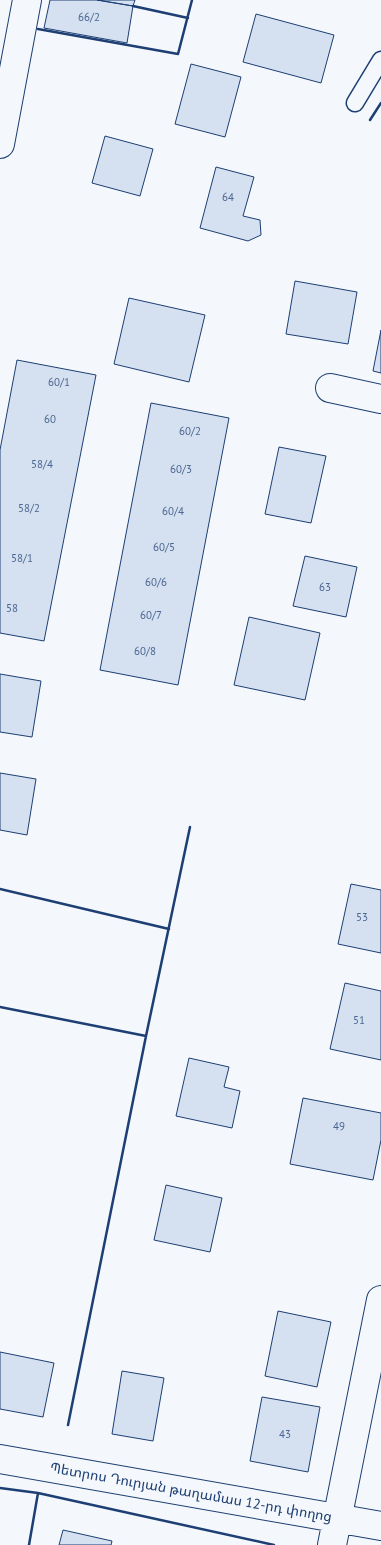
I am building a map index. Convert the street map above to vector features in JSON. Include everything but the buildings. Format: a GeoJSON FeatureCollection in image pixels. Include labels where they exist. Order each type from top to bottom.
{"type":"FeatureCollection","features":[{"type":"Feature","properties":{"kind":"street"},"geometry":{"type":"LineString","coordinates":[[0,144],[27,0]]}},
{"type":"Feature","properties":{"kind":"street"},"geometry":{"type":"LineString","coordinates":[[330,388],[381,399]]}},
{"type":"Feature","properties":{"kind":"street"},"geometry":{"type":"LineString","coordinates":[[332,1545],[381,1300]]}},
{"type":"Feature","properties":{"kind":"street","name":"Պետրոս Դուրյան թաղամաս 12-րդ փողոց"},"geometry":{"type":"LineString","coordinates":[[0,1459],[381,1526]]}},
{"type":"Feature","properties":{"kind":"lane"},"geometry":{"type":"LineString","coordinates":[[355,103],[381,60]]}},
{"type":"Feature","properties":{"kind":"wall"},"geometry":{"type":"LineString","coordinates":[[38,29],[178,54],[192,0]]}},
{"type":"Feature","properties":{"kind":"wall"},"geometry":{"type":"LineString","coordinates":[[133,6],[188,18]]}},
{"type":"Feature","properties":{"kind":"wall"},"geometry":{"type":"LineString","coordinates":[[370,120],[381,103]]}},
{"type":"Feature","properties":{"kind":"wall"},"geometry":{"type":"LineString","coordinates":[[68,1425],[190,827]]}},
{"type":"Feature","properties":{"kind":"wall"},"geometry":{"type":"LineString","coordinates":[[0,889],[169,929]]}},
{"type":"Feature","properties":{"kind":"wall"},"geometry":{"type":"LineString","coordinates":[[0,1007],[146,1036]]}},
{"type":"Feature","properties":{"kind":"wall"},"geometry":{"type":"LineString","coordinates":[[0,1488],[38,1493]]}},
{"type":"Feature","properties":{"kind":"wall"},"geometry":{"type":"LineString","coordinates":[[29,1545],[38,1493],[274,1545]]}}]}
